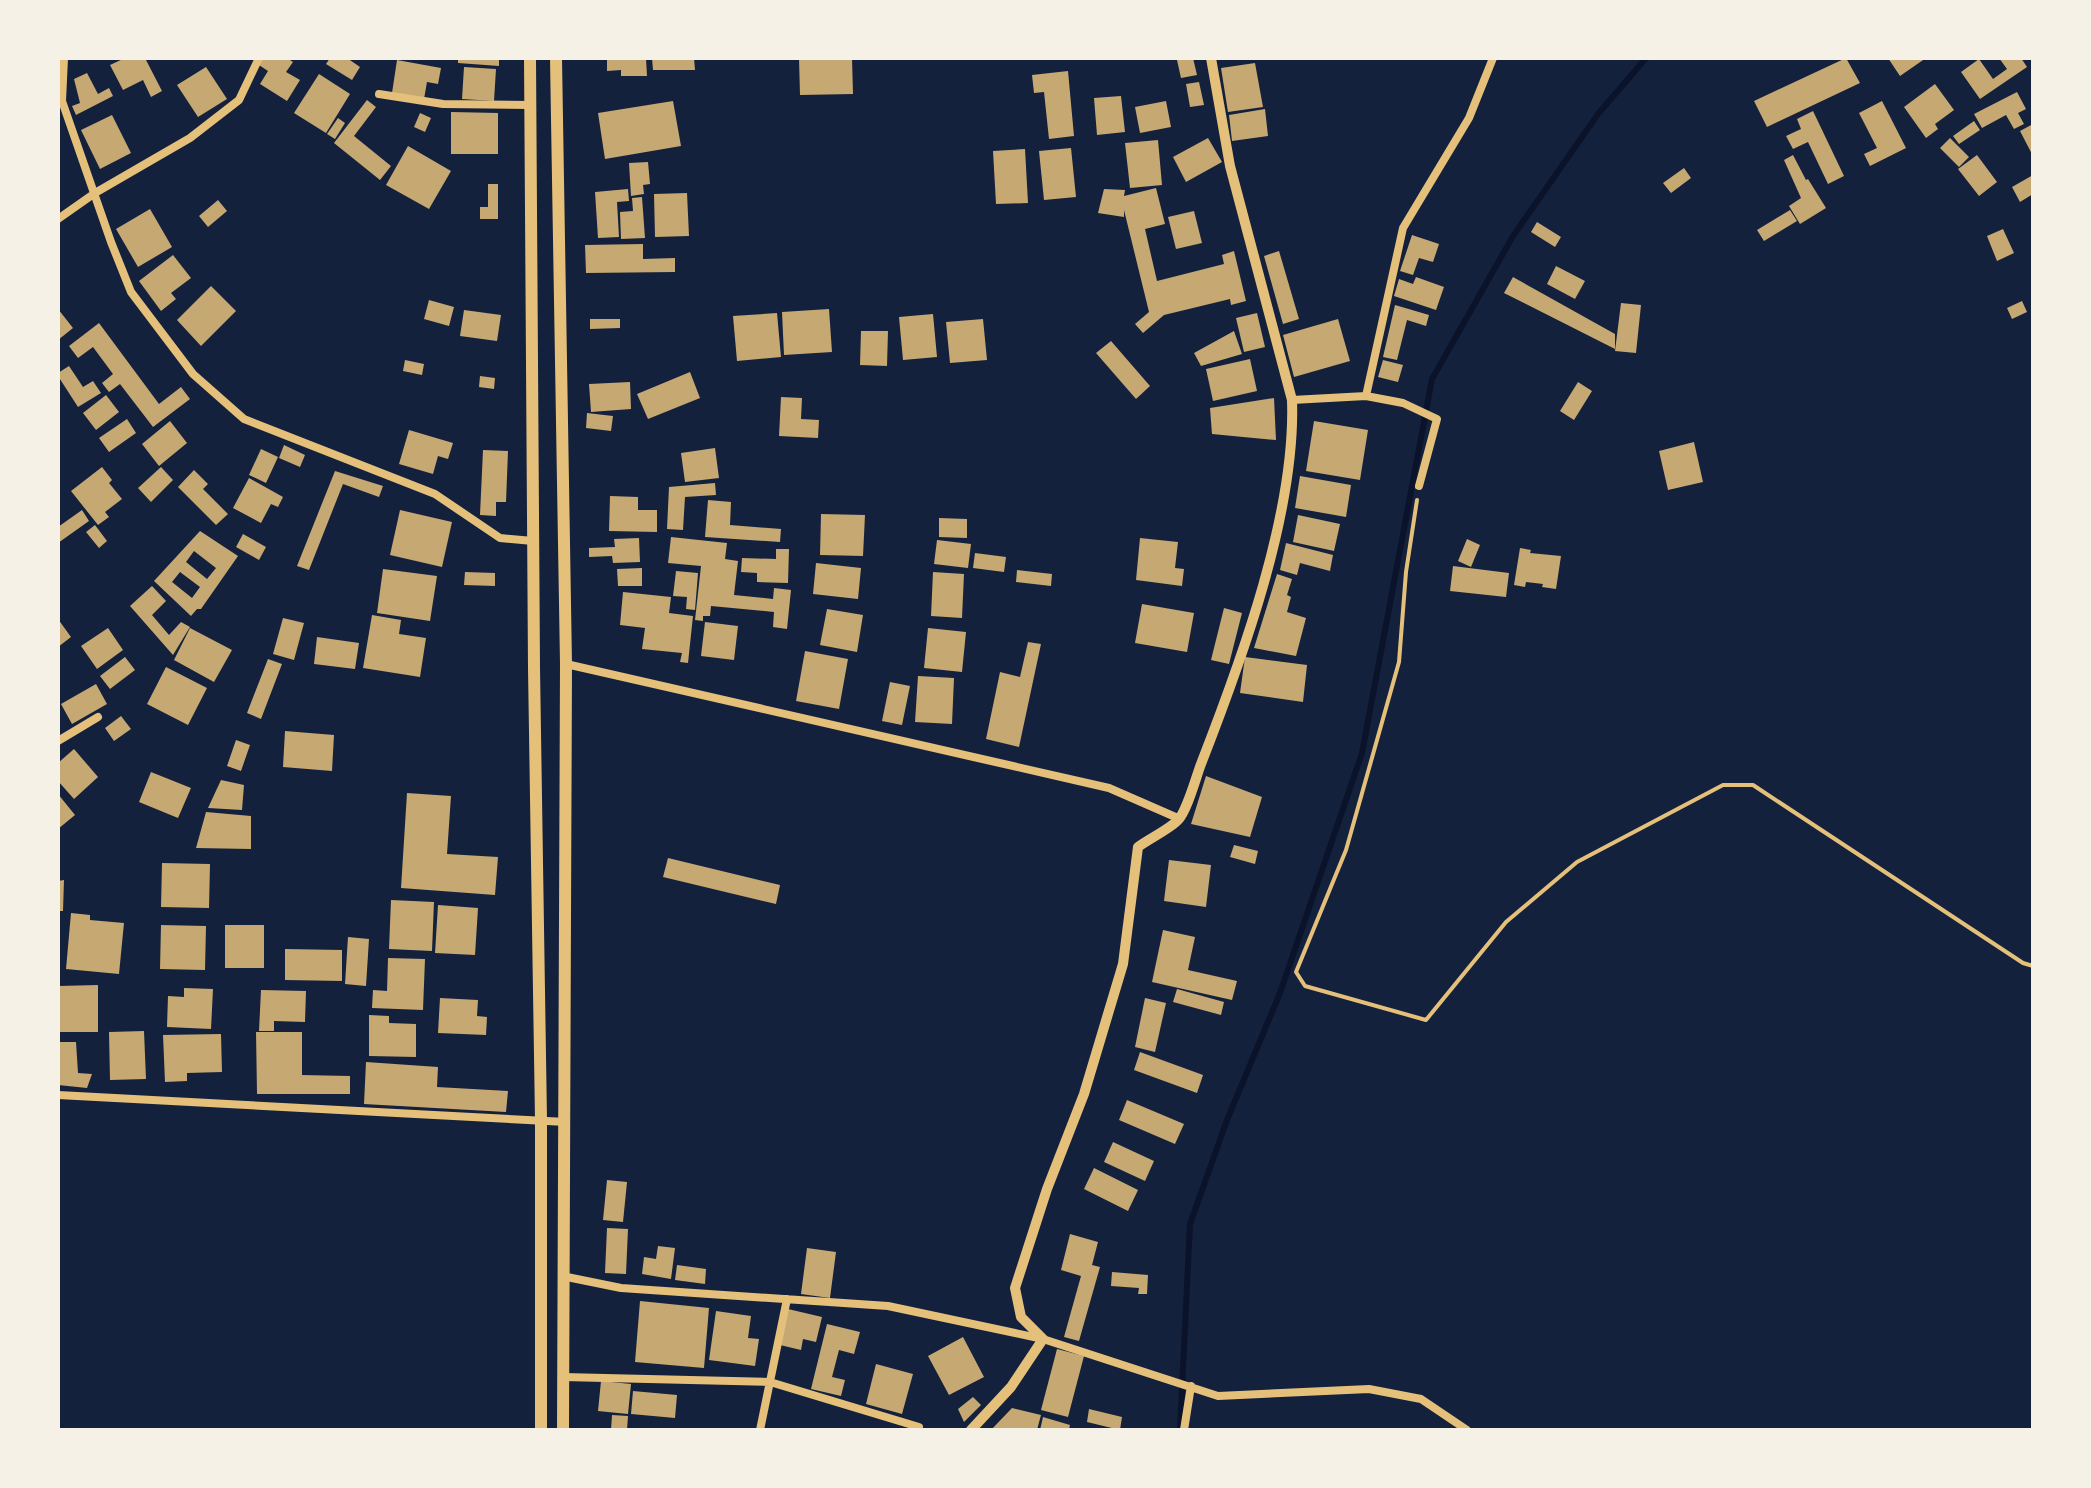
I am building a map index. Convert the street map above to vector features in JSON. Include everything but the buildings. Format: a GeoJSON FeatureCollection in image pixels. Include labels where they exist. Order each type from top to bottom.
{"type":"FeatureCollection","features":[{"type":"Feature","properties":{"kind":"main road"},"geometry":{"type":"LineString","coordinates":[[530,58],[541,1120],[541,1430]]}},
{"type":"Feature","properties":{"kind":"main road"},"geometry":{"type":"LineString","coordinates":[[556,58],[566,664],[563,1430]]}},
{"type":"Feature","properties":{"kind":"street"},"geometry":{"type":"LineString","coordinates":[[64,58],[62,101],[131,292],[193,374],[244,419],[435,494],[500,538],[533,541]]}},
{"type":"Feature","properties":{"kind":"street"},"geometry":{"type":"LineString","coordinates":[[58,219],[95,193],[190,138],[239,100],[259,58]]}},
{"type":"Feature","properties":{"kind":"street"},"geometry":{"type":"LineString","coordinates":[[1043,1339],[1021,1317],[1015,1288],[1047,1189],[1084,1094],[1123,964],[1138,847],[1180,819],[1215,729],[1255,609],[1279,526],[1293,427],[1292,400],[1230,166],[1211,58]]}},
{"type":"Feature","properties":{"kind":"street"},"geometry":{"type":"LineString","coordinates":[[1366,396],[1403,228],[1469,118],[1493,58]]}},
{"type":"Feature","properties":{"kind":"street"},"geometry":{"type":"LineString","coordinates":[[379,94],[443,104],[530,105]]}},
{"type":"Feature","properties":{"kind":"street"},"geometry":{"type":"LineString","coordinates":[[1292,400],[1366,396],[1403,403],[1437,419],[1419,486]]}},
{"type":"Feature","properties":{"kind":"street"},"geometry":{"type":"LineString","coordinates":[[566,664],[1109,788],[1180,819]]}},
{"type":"Feature","properties":{"kind":"street"},"geometry":{"type":"LineString","coordinates":[[58,741],[98,717]]}},
{"type":"Feature","properties":{"kind":"street"},"geometry":{"type":"LineString","coordinates":[[58,1095],[566,1122]]}},
{"type":"Feature","properties":{"kind":"street"},"geometry":{"type":"LineString","coordinates":[[562,1276],[621,1288],[888,1306],[1043,1339],[1218,1396],[1369,1389],[1421,1399],[1467,1430]]}},
{"type":"Feature","properties":{"kind":"street"},"geometry":{"type":"LineString","coordinates":[[760,1430],[787,1299]]}},
{"type":"Feature","properties":{"kind":"street"},"geometry":{"type":"LineString","coordinates":[[971,1430],[1011,1387],[1043,1339]]}},
{"type":"Feature","properties":{"kind":"street"},"geometry":{"type":"LineString","coordinates":[[563,1377],[770,1382],[919,1427]]}},
{"type":"Feature","properties":{"kind":"street"},"geometry":{"type":"LineString","coordinates":[[1184,1430],[1191,1386]]}},
{"type":"Feature","properties":{"kind":"path"},"geometry":{"type":"LineString","coordinates":[[1419,486],[1406,572],[1399,662],[1346,850],[1296,972],[1305,986],[1426,1020],[1506,922],[1577,862],[1723,785],[1753,785],[2023,963],[2033,966]]}},
{"type":"Feature","properties":{"kind":"waterway"},"geometry":{"type":"LineString","coordinates":[[1180,1430],[1190,1224],[1227,1120],[1280,993],[1362,753],[1432,379],[1513,236],[1598,114],[1646,58]]}}]}
